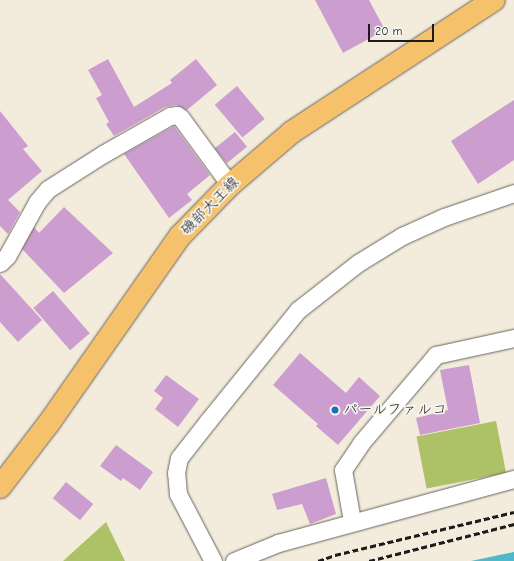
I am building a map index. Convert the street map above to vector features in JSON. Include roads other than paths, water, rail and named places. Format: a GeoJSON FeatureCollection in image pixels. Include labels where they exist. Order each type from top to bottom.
{"type":"FeatureCollection","features":[{"type":"Feature","properties":{"kind":"main road","name":"磯部大王線"},"geometry":{"type":"LineString","coordinates":[[0,487],[49,423],[180,236],[230,185],[292,132],[494,0]]}},
{"type":"Feature","properties":{"kind":"street"},"geometry":{"type":"LineString","coordinates":[[0,264],[7,256],[37,202],[48,189],[103,154],[170,116],[177,115],[181,118],[230,185]]}},
{"type":"Feature","properties":{"kind":"street"},"geometry":{"type":"LineString","coordinates":[[213,561],[178,494],[176,473],[179,458],[298,310],[358,263],[402,236],[444,217],[514,192]]}},
{"type":"Feature","properties":{"kind":"street"},"geometry":{"type":"LineString","coordinates":[[352,521],[343,470],[361,443],[436,355],[514,338]]}},
{"type":"Feature","properties":{"kind":"street"},"geometry":{"type":"LineString","coordinates":[[234,561],[278,542],[352,521],[514,479]]}},
{"type":"Feature","properties":{"kind":"water"},"geometry":{"type":"Polygon","coordinates":[[[514,552],[514,561],[471,561],[514,552]]]}},
{"type":"Feature","properties":{"kind":"railway"},"geometry":{"type":"LineString","coordinates":[[318,561],[335,555],[514,512]]}},
{"type":"Feature","properties":{"kind":"railway"},"geometry":{"type":"LineString","coordinates":[[369,561],[514,524]]}},
{"type":"Feature","properties":{"kind":"place","name":"パールファルコ"},"geometry":{"type":"Point","coordinates":[335,410]}}]}
